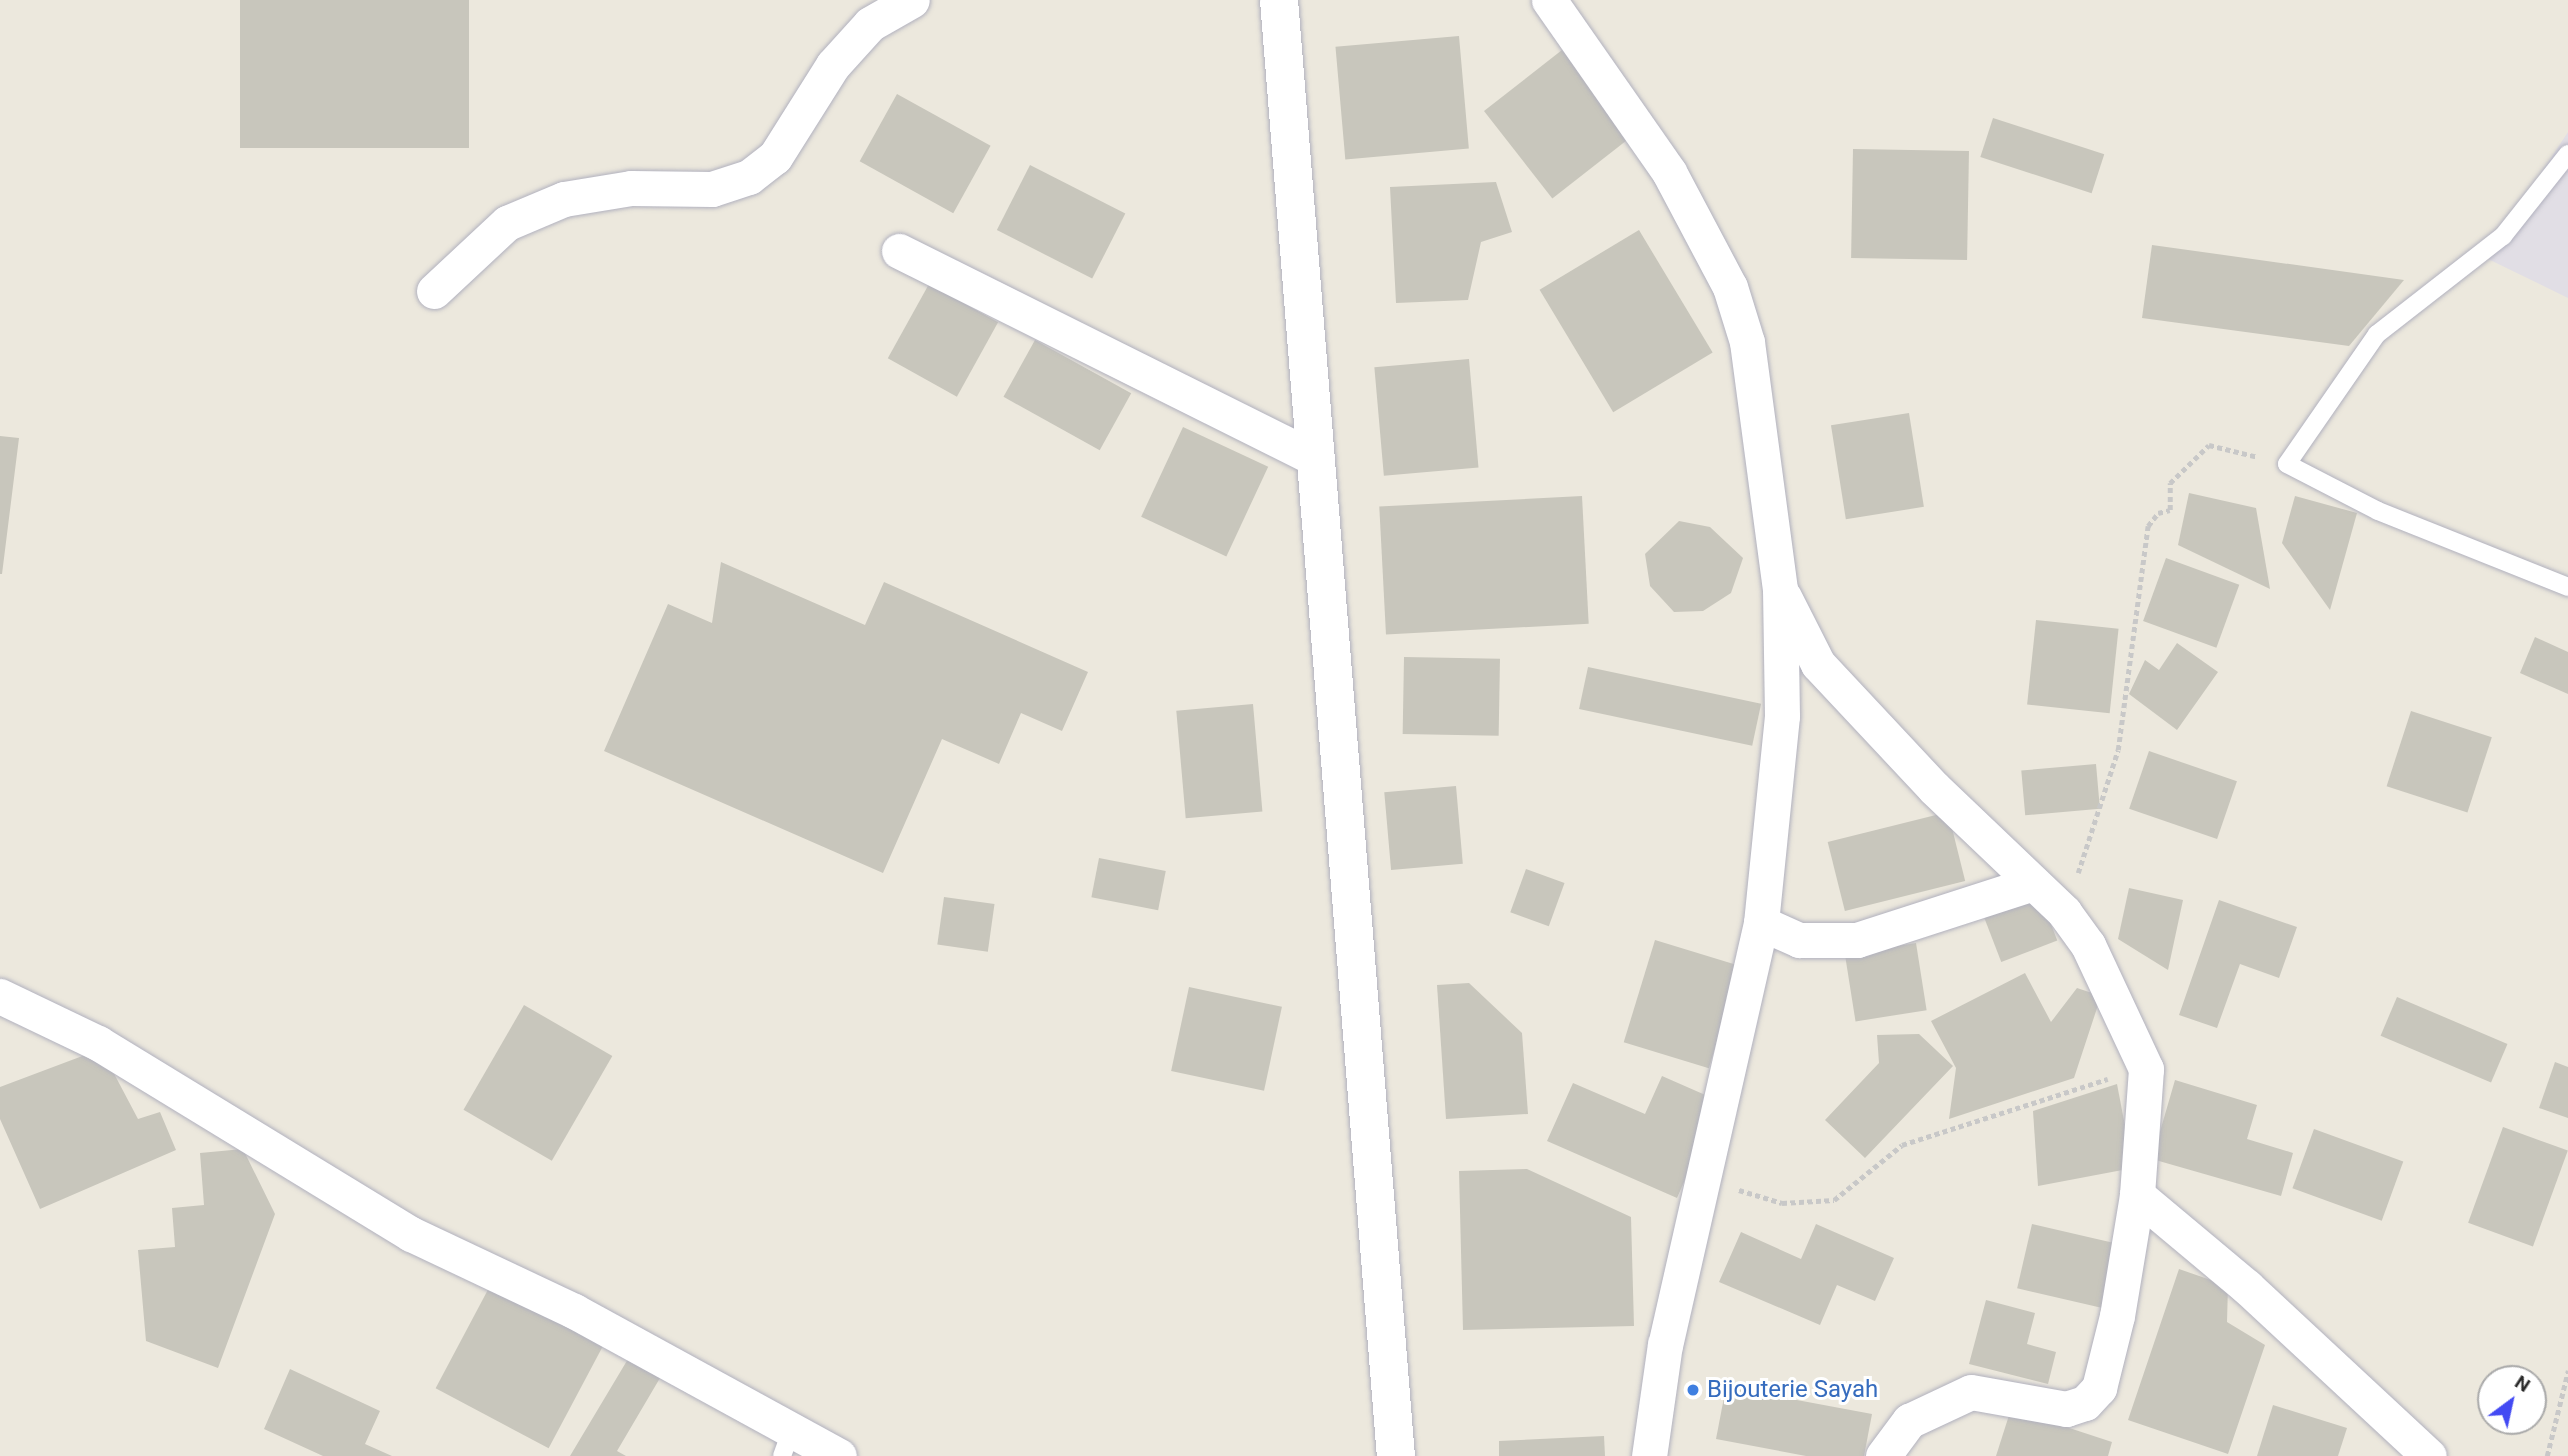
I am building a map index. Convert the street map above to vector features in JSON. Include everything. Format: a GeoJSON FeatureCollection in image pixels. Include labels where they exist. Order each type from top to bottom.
{"type":"FeatureCollection","features":[{"type":"Feature","properties":{"kind":"street"},"geometry":{"type":"LineString","coordinates":[[434,291],[507,223],[564,199],[631,188],[712,189],[749,177],[775,157],[833,65],[870,24],[912,0]]}},
{"type":"Feature","properties":{"kind":"street"},"geometry":{"type":"LineString","coordinates":[[1279,0],[1396,1456]]}},
{"type":"Feature","properties":{"kind":"street"},"geometry":{"type":"LineString","coordinates":[[1549,0],[1669,172],[1730,287],[1747,342],[1780,589],[1783,716],[1761,923],[1665,1344],[1649,1456]]}},
{"type":"Feature","properties":{"kind":"street"},"geometry":{"type":"LineString","coordinates":[[898,251],[1316,459]]}},
{"type":"Feature","properties":{"kind":"street"},"geometry":{"type":"LineString","coordinates":[[1780,589],[1818,664],[2064,912],[2112,988],[2146,1069],[2137,1195],[2117,1316],[2099,1388],[2085,1403],[2066,1409],[1971,1392],[1909,1421],[1883,1456]]}},
{"type":"Feature","properties":{"kind":"street"},"geometry":{"type":"LineString","coordinates":[[1761,923],[1799,940],[1857,940],[2033,883]]}},
{"type":"Feature","properties":{"kind":"street"},"geometry":{"type":"LineString","coordinates":[[0,996],[98,1044],[411,1234],[574,1311],[786,1443],[839,1456]]}},
{"type":"Feature","properties":{"kind":"street"},"geometry":{"type":"LineString","coordinates":[[2137,1195],[2247,1287],[2429,1456]]}},
{"type":"Feature","properties":{"kind":"lane"},"geometry":{"type":"LineString","coordinates":[[2568,154],[2503,236],[2377,334],[2287,464],[2378,511],[2568,587]]}},
{"type":"Feature","properties":{"kind":"path"},"geometry":{"type":"LineString","coordinates":[[2064,912],[2118,750],[2148,526],[2170,510],[2171,483],[2209,445],[2287,464]]}},
{"type":"Feature","properties":{"kind":"path"},"geometry":{"type":"LineString","coordinates":[[1704,1180],[1782,1203],[1834,1200],[1902,1145],[2038,1097],[2146,1069]]}},
{"type":"Feature","properties":{"kind":"path"},"geometry":{"type":"LineString","coordinates":[[2547,1456],[2568,1371]]}},
{"type":"Feature","properties":{"kind":"shaded area"},"geometry":{"type":"Polygon","coordinates":[[[2568,132],[2568,298],[2486,258],[2568,132]]]}},
{"type":"Feature","properties":{"kind":"building"},"geometry":{"type":"Polygon","coordinates":[[[240,0],[469,0],[469,148],[240,148],[240,0]]]}},
{"type":"Feature","properties":{"kind":"building"},"geometry":{"type":"Polygon","coordinates":[[[1459,36],[1469,149],[1345,159],[1335,47],[1459,36]]]}},
{"type":"Feature","properties":{"kind":"building"},"geometry":{"type":"Polygon","coordinates":[[[1562,50],[1630,137],[1552,198],[1484,111],[1562,50]]]}},
{"type":"Feature","properties":{"kind":"building"},"geometry":{"type":"Polygon","coordinates":[[[897,94],[991,146],[953,213],[860,161],[897,94]]]}},
{"type":"Feature","properties":{"kind":"building"},"geometry":{"type":"Polygon","coordinates":[[[1993,118],[2104,154],[2092,193],[1980,157],[1993,118]]]}},
{"type":"Feature","properties":{"kind":"building"},"geometry":{"type":"Polygon","coordinates":[[[1853,149],[1969,151],[1967,260],[1851,258],[1853,149]]]}},
{"type":"Feature","properties":{"kind":"building"},"geometry":{"type":"Polygon","coordinates":[[[1030,165],[1125,214],[1092,279],[997,230],[1030,165]]]}},
{"type":"Feature","properties":{"kind":"building"},"geometry":{"type":"Polygon","coordinates":[[[1496,182],[1512,232],[1481,242],[1468,300],[1396,303],[1390,187],[1496,182]]]}},
{"type":"Feature","properties":{"kind":"building"},"geometry":{"type":"Polygon","coordinates":[[[1639,230],[1713,353],[1613,412],[1540,290],[1639,230]]]}},
{"type":"Feature","properties":{"kind":"building"},"geometry":{"type":"Polygon","coordinates":[[[2152,245],[2404,280],[2349,346],[2142,318],[2152,245]]]}},
{"type":"Feature","properties":{"kind":"building"},"geometry":{"type":"Polygon","coordinates":[[[929,284],[998,322],[957,397],[888,358],[929,284]]]}},
{"type":"Feature","properties":{"kind":"building"},"geometry":{"type":"Polygon","coordinates":[[[1035,340],[1131,393],[1100,450],[1003,397],[1035,340]]]}},
{"type":"Feature","properties":{"kind":"building"},"geometry":{"type":"Polygon","coordinates":[[[1469,359],[1478,468],[1384,476],[1374,367],[1469,359]]]}},
{"type":"Feature","properties":{"kind":"building"},"geometry":{"type":"Polygon","coordinates":[[[1909,413],[1924,507],[1846,519],[1831,425],[1909,413]]]}},
{"type":"Feature","properties":{"kind":"building"},"geometry":{"type":"Polygon","coordinates":[[[1183,427],[1268,467],[1226,556],[1141,517],[1183,427]]]}},
{"type":"Feature","properties":{"kind":"building"},"geometry":{"type":"Polygon","coordinates":[[[0,436],[19,438],[2,574],[0,574],[0,436]]]}},
{"type":"Feature","properties":{"kind":"building"},"geometry":{"type":"Polygon","coordinates":[[[2189,493],[2256,508],[2270,589],[2178,545],[2189,493]]]}},
{"type":"Feature","properties":{"kind":"building"},"geometry":{"type":"Polygon","coordinates":[[[1582,496],[1589,624],[1386,634],[1379,507],[1582,496]]]}},
{"type":"Feature","properties":{"kind":"building"},"geometry":{"type":"Polygon","coordinates":[[[2295,496],[2357,513],[2330,610],[2282,543],[2295,496]]]}},
{"type":"Feature","properties":{"kind":"building"},"geometry":{"type":"Polygon","coordinates":[[[1679,521],[1710,527],[1743,558],[1731,593],[1703,611],[1674,612],[1650,586],[1645,554],[1679,521]]]}},
{"type":"Feature","properties":{"kind":"building"},"geometry":{"type":"Polygon","coordinates":[[[2166,558],[2239,585],[2216,648],[2143,621],[2166,558]]]}},
{"type":"Feature","properties":{"kind":"building"},"geometry":{"type":"Polygon","coordinates":[[[721,562],[865,625],[884,582],[1088,672],[1062,731],[1021,713],[999,764],[942,739],[883,873],[604,751],[668,604],[712,623],[721,562]]]}},
{"type":"Feature","properties":{"kind":"building"},"geometry":{"type":"Polygon","coordinates":[[[2036,620],[2119,629],[2110,713],[2027,705],[2036,620]]]}},
{"type":"Feature","properties":{"kind":"building"},"geometry":{"type":"Polygon","coordinates":[[[2535,637],[2568,652],[2568,694],[2520,673],[2535,637]]]}},
{"type":"Feature","properties":{"kind":"building"},"geometry":{"type":"Polygon","coordinates":[[[2177,643],[2218,672],[2177,730],[2129,694],[2145,660],[2159,670],[2177,643]]]}},
{"type":"Feature","properties":{"kind":"building"},"geometry":{"type":"Polygon","coordinates":[[[1404,657],[1500,659],[1499,736],[1403,734],[1404,657]]]}},
{"type":"Feature","properties":{"kind":"building"},"geometry":{"type":"Polygon","coordinates":[[[1588,667],[1761,704],[1752,746],[1579,709],[1588,667]]]}},
{"type":"Feature","properties":{"kind":"building"},"geometry":{"type":"Polygon","coordinates":[[[1253,704],[1262,812],[1186,818],[1176,711],[1253,704]]]}},
{"type":"Feature","properties":{"kind":"building"},"geometry":{"type":"Polygon","coordinates":[[[2411,711],[2492,737],[2467,812],[2387,786],[2411,711]]]}},
{"type":"Feature","properties":{"kind":"building"},"geometry":{"type":"Polygon","coordinates":[[[2149,751],[2237,781],[2217,839],[2129,809],[2149,751]]]}},
{"type":"Feature","properties":{"kind":"building"},"geometry":{"type":"Polygon","coordinates":[[[2096,764],[2100,809],[2025,815],[2021,771],[2096,764]]]}},
{"type":"Feature","properties":{"kind":"building"},"geometry":{"type":"Polygon","coordinates":[[[1456,786],[1463,864],[1391,870],[1384,792],[1456,786]]]}},
{"type":"Feature","properties":{"kind":"building"},"geometry":{"type":"Polygon","coordinates":[[[1948,812],[1965,881],[1845,911],[1828,842],[1948,812]]]}},
{"type":"Feature","properties":{"kind":"building"},"geometry":{"type":"Polygon","coordinates":[[[1099,858],[1166,871],[1158,910],[1091,897],[1099,858]]]}},
{"type":"Feature","properties":{"kind":"building"},"geometry":{"type":"Polygon","coordinates":[[[1526,869],[1565,883],[1549,926],[1510,912],[1526,869]]]}},
{"type":"Feature","properties":{"kind":"building"},"geometry":{"type":"Polygon","coordinates":[[[2129,888],[2183,900],[2168,970],[2118,939],[2129,888]]]}},
{"type":"Feature","properties":{"kind":"building"},"geometry":{"type":"Polygon","coordinates":[[[2039,893],[2057,941],[2001,962],[1983,915],[2039,893]]]}},
{"type":"Feature","properties":{"kind":"building"},"geometry":{"type":"Polygon","coordinates":[[[944,897],[995,904],[988,952],[937,945],[944,897]]]}},
{"type":"Feature","properties":{"kind":"building"},"geometry":{"type":"Polygon","coordinates":[[[2219,900],[2297,927],[2279,978],[2240,964],[2217,1028],[2179,1015],[2219,900]]]}},
{"type":"Feature","properties":{"kind":"building"},"geometry":{"type":"Polygon","coordinates":[[[1655,940],[1740,966],[1709,1068],[1624,1042],[1655,940]]]}},
{"type":"Feature","properties":{"kind":"building"},"geometry":{"type":"Polygon","coordinates":[[[1916,943],[1927,1010],[1856,1021],[1845,954],[1916,943]]]}},
{"type":"Feature","properties":{"kind":"building"},"geometry":{"type":"Polygon","coordinates":[[[2025,973],[2051,1022],[2077,988],[2101,996],[2074,1078],[1949,1119],[1956,1068],[1931,1021],[2025,973]]]}},
{"type":"Feature","properties":{"kind":"building"},"geometry":{"type":"Polygon","coordinates":[[[1469,983],[1522,1033],[1528,1114],[1446,1119],[1437,985],[1469,983]]]}},
{"type":"Feature","properties":{"kind":"building"},"geometry":{"type":"Polygon","coordinates":[[[1189,987],[1282,1007],[1264,1091],[1171,1071],[1189,987]]]}},
{"type":"Feature","properties":{"kind":"building"},"geometry":{"type":"Polygon","coordinates":[[[2397,997],[2507,1044],[2491,1083],[2381,1036],[2397,997]]]}},
{"type":"Feature","properties":{"kind":"building"},"geometry":{"type":"Polygon","coordinates":[[[524,1005],[612,1056],[552,1161],[464,1110],[524,1005]]]}},
{"type":"Feature","properties":{"kind":"building"},"geometry":{"type":"Polygon","coordinates":[[[1919,1034],[1953,1066],[1865,1158],[1825,1120],[1879,1063],[1877,1035],[1919,1034]]]}},
{"type":"Feature","properties":{"kind":"building"},"geometry":{"type":"Polygon","coordinates":[[[101,1049],[138,1119],[160,1112],[176,1150],[40,1209],[0,1119],[0,1087],[101,1049]]]}},
{"type":"Feature","properties":{"kind":"building"},"geometry":{"type":"Polygon","coordinates":[[[2555,1062],[2568,1067],[2568,1118],[2539,1108],[2555,1062]]]}},
{"type":"Feature","properties":{"kind":"building"},"geometry":{"type":"Polygon","coordinates":[[[1662,1076],[1719,1101],[1677,1198],[1547,1141],[1573,1083],[1645,1114],[1662,1076]]]}},
{"type":"Feature","properties":{"kind":"building"},"geometry":{"type":"Polygon","coordinates":[[[2175,1080],[2257,1105],[2247,1139],[2293,1153],[2281,1196],[2152,1159],[2175,1080]]]}},
{"type":"Feature","properties":{"kind":"building"},"geometry":{"type":"Polygon","coordinates":[[[2117,1084],[2133,1168],[2038,1186],[2033,1111],[2117,1084]]]}},
{"type":"Feature","properties":{"kind":"building"},"geometry":{"type":"Polygon","coordinates":[[[2503,1127],[2568,1151],[2533,1246],[2468,1223],[2503,1127]]]}},
{"type":"Feature","properties":{"kind":"building"},"geometry":{"type":"Polygon","coordinates":[[[2314,1129],[2403,1161],[2382,1221],[2292,1188],[2314,1129]]]}},
{"type":"Feature","properties":{"kind":"building"},"geometry":{"type":"Polygon","coordinates":[[[243,1149],[275,1214],[218,1368],[146,1341],[138,1250],[175,1247],[172,1208],[204,1205],[200,1153],[243,1149]]]}},
{"type":"Feature","properties":{"kind":"building"},"geometry":{"type":"Polygon","coordinates":[[[1527,1169],[1631,1217],[1634,1326],[1463,1330],[1459,1171],[1527,1169]]]}},
{"type":"Feature","properties":{"kind":"building"},"geometry":{"type":"Polygon","coordinates":[[[1816,1224],[1894,1258],[1875,1301],[1837,1285],[1820,1325],[1719,1282],[1741,1232],[1801,1259],[1816,1224]]]}},
{"type":"Feature","properties":{"kind":"building"},"geometry":{"type":"Polygon","coordinates":[[[2032,1224],[2123,1245],[2108,1309],[2017,1288],[2032,1224]]]}},
{"type":"Feature","properties":{"kind":"building"},"geometry":{"type":"Polygon","coordinates":[[[2179,1269],[2228,1286],[2227,1322],[2265,1345],[2228,1454],[2128,1420],[2179,1269]]]}},
{"type":"Feature","properties":{"kind":"building"},"geometry":{"type":"Polygon","coordinates":[[[491,1284],[604,1344],[549,1448],[436,1388],[491,1284]]]}},
{"type":"Feature","properties":{"kind":"building"},"geometry":{"type":"Polygon","coordinates":[[[1986,1300],[2035,1313],[2027,1344],[2056,1352],[2048,1384],[1969,1364],[1986,1300]]]}},
{"type":"Feature","properties":{"kind":"building"},"geometry":{"type":"Polygon","coordinates":[[[628,1359],[660,1378],[617,1451],[626,1456],[570,1456],[628,1359]]]}},
{"type":"Feature","properties":{"kind":"building"},"geometry":{"type":"Polygon","coordinates":[[[290,1369],[380,1411],[365,1444],[392,1456],[323,1456],[264,1429],[290,1369]]]}},
{"type":"Feature","properties":{"kind":"building"},"geometry":{"type":"Polygon","coordinates":[[[1726,1387],[1872,1414],[1864,1456],[1806,1456],[1716,1439],[1726,1387]]]}},
{"type":"Feature","properties":{"kind":"building"},"geometry":{"type":"Polygon","coordinates":[[[2273,1405],[2347,1428],[2338,1456],[2257,1456],[2273,1405]]]}},
{"type":"Feature","properties":{"kind":"building"},"geometry":{"type":"Polygon","coordinates":[[[2011,1409],[2112,1442],[2108,1456],[1996,1456],[2011,1409]]]}},
{"type":"Feature","properties":{"kind":"building"},"geometry":{"type":"Polygon","coordinates":[[[1604,1436],[1605,1456],[1499,1456],[1499,1441],[1604,1436]]]}},
{"type":"Feature","properties":{"kind":"place","name":"Bijouterie Sayah"},"geometry":{"type":"Point","coordinates":[1693,1390]}}]}
